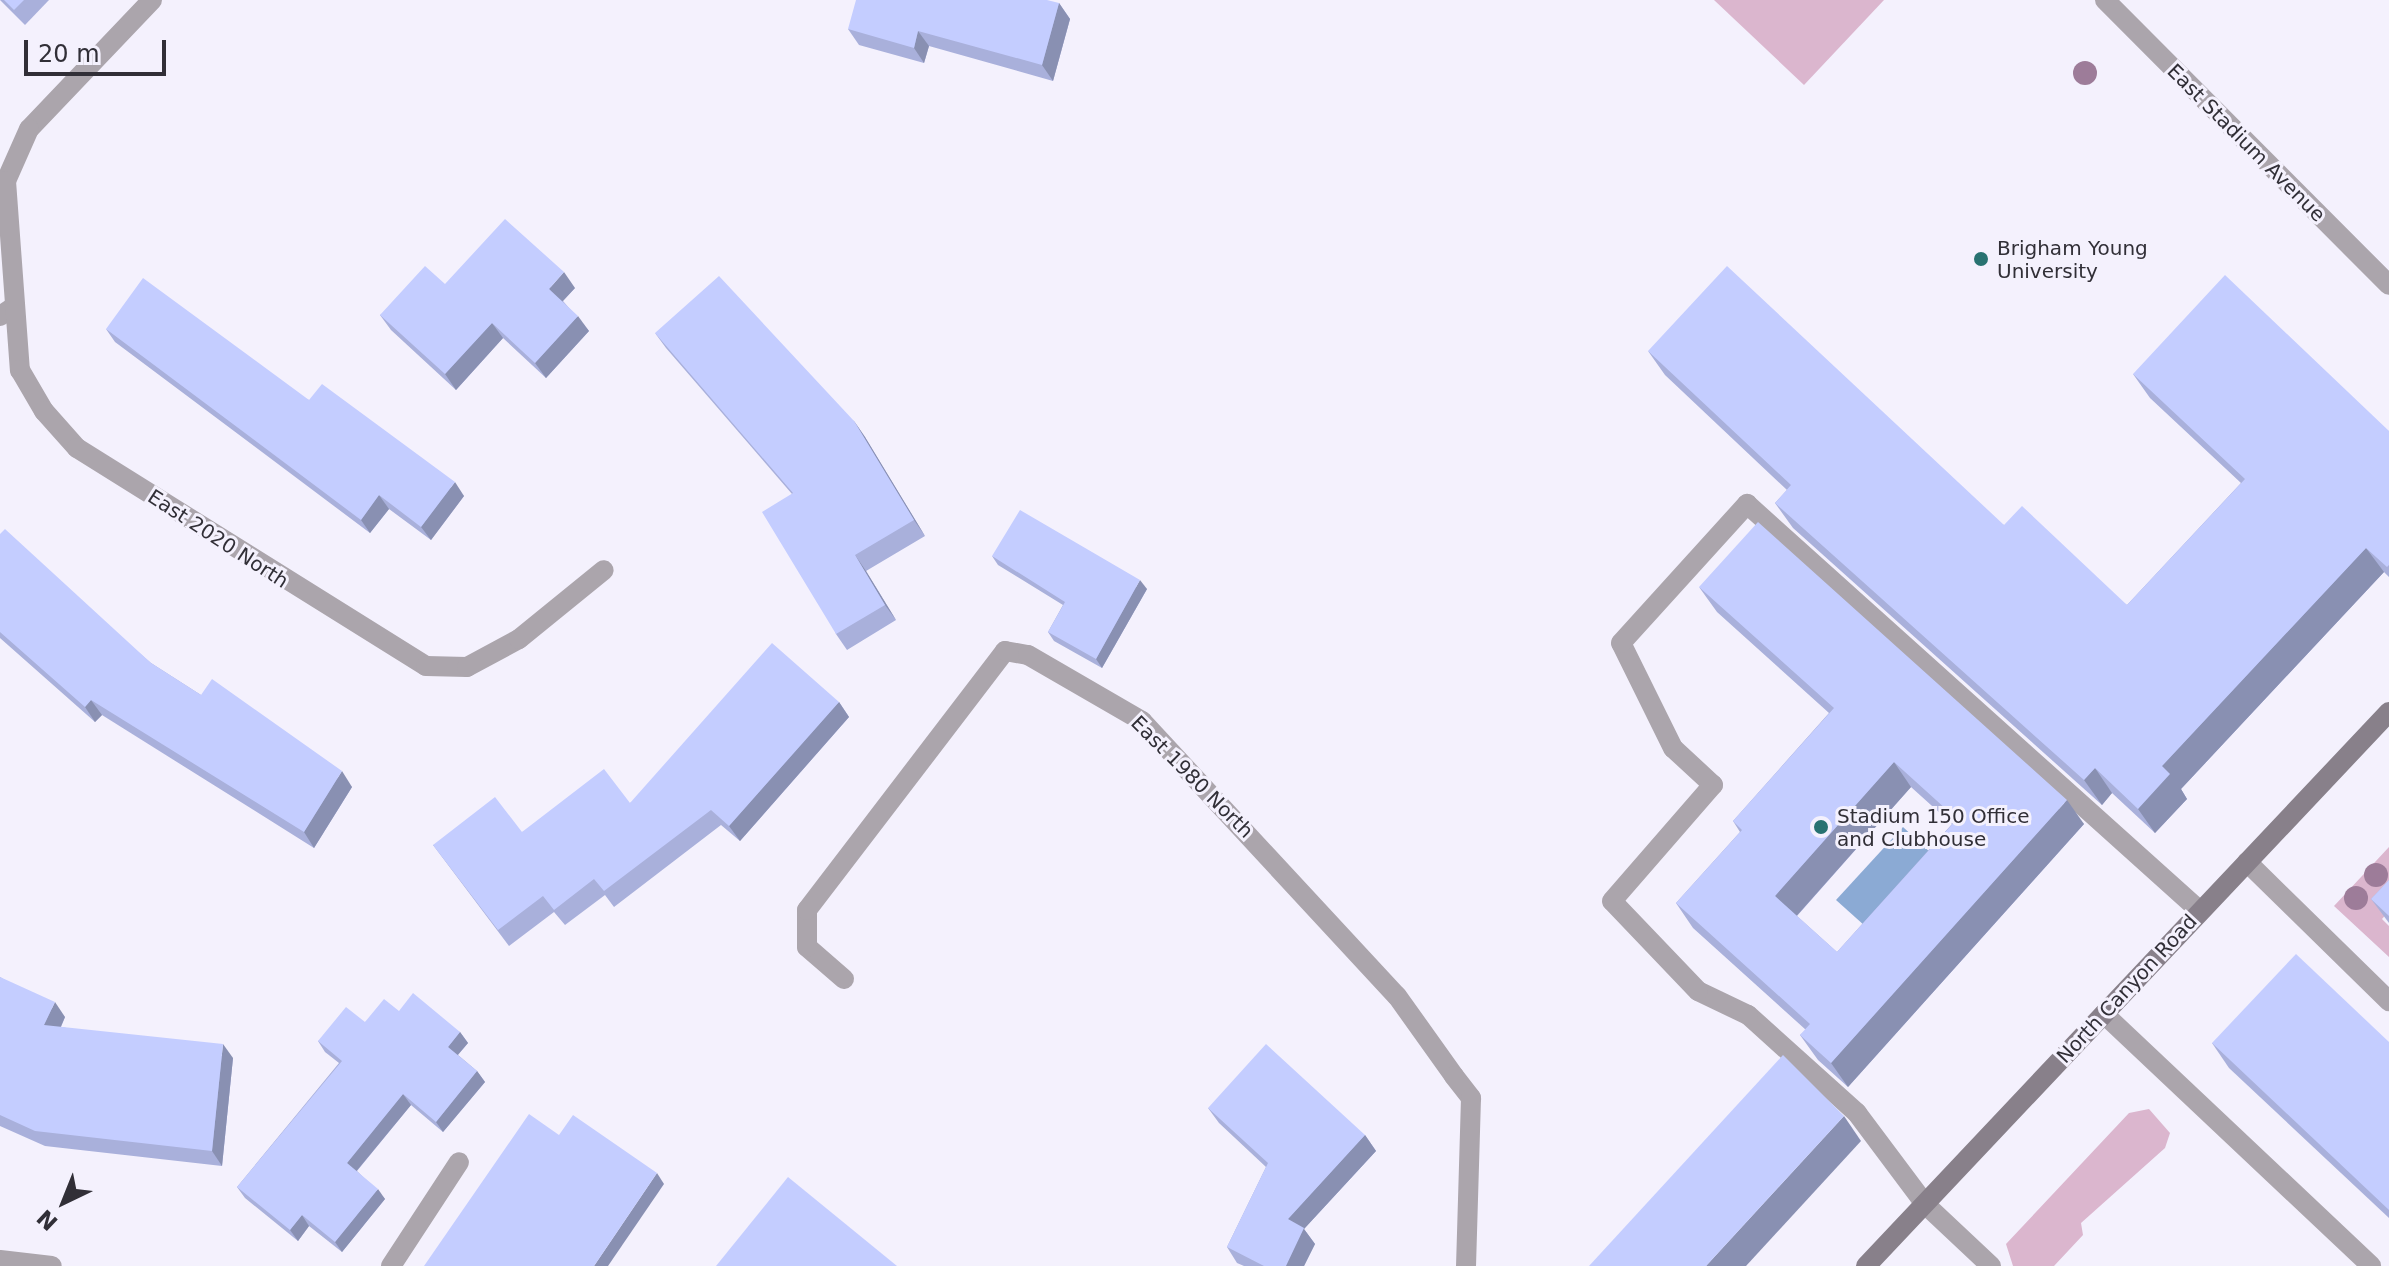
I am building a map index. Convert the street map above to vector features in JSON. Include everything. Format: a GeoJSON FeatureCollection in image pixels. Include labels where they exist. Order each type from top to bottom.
{"type":"FeatureCollection","features":[{"type":"Feature","properties":{"kind":"main road","name":"North Canyon Road"},"geometry":{"type":"LineString","coordinates":[[1866,1266],[2389,712]]}},
{"type":"Feature","properties":{"kind":"street","name":"East 2020 North"},"geometry":{"type":"LineString","coordinates":[[152,0],[29,129],[6,181],[8,311],[20,370],[77,448],[426,666],[467,667],[519,639],[604,570]]}},
{"type":"Feature","properties":{"kind":"street","name":"East Stadium Avenue"},"geometry":{"type":"LineString","coordinates":[[2105,0],[2389,285]]}},
{"type":"Feature","properties":{"kind":"street"},"geometry":{"type":"LineString","coordinates":[[1991,1266],[1925,1204],[1857,1113],[1748,1015],[1698,991],[1612,901],[1713,785],[1673,748],[1621,643],[1747,504],[2200,911]]}},
{"type":"Feature","properties":{"kind":"street","name":"East 1980 North"},"geometry":{"type":"LineString","coordinates":[[844,979],[807,947],[807,910],[1005,651],[1028,655],[1142,721],[1397,996],[1471,1098],[1466,1266]]}},
{"type":"Feature","properties":{"kind":"street"},"geometry":{"type":"LineString","coordinates":[[2247,862],[2389,1001]]}},
{"type":"Feature","properties":{"kind":"street"},"geometry":{"type":"LineString","coordinates":[[2104,1014],[2371,1266]]}},
{"type":"Feature","properties":{"kind":"street"},"geometry":{"type":"LineString","coordinates":[[391,1266],[459,1162]]}},
{"type":"Feature","properties":{"kind":"street"},"geometry":{"type":"LineString","coordinates":[[0,1260],[52,1266]]}},
{"type":"Feature","properties":{"kind":"shaded area"},"geometry":{"type":"Polygon","coordinates":[[[1714,0],[1884,0],[1804,85],[1714,0]]]}},
{"type":"Feature","properties":{"kind":"shaded area"},"geometry":{"type":"Polygon","coordinates":[[[2389,847],[2389,911],[2382,919],[2389,926],[2389,957],[2334,906],[2389,847]]]}},
{"type":"Feature","properties":{"kind":"shaded area"},"geometry":{"type":"Polygon","coordinates":[[[2149,1109],[2170,1133],[2165,1148],[2081,1223],[2083,1235],[2054,1266],[2013,1266],[2006,1244],[2129,1113],[2149,1109]]]}},
{"type":"Feature","properties":{"kind":"water"},"geometry":{"type":"Polygon","coordinates":[[[1903,827],[1932,854],[1865,926],[1836,900],[1903,827]]]}},
{"type":"Feature","properties":{"kind":"building"},"geometry":{"type":"Polygon","coordinates":[[[4,0],[24,0],[14,10],[4,0]]]}},
{"type":"Feature","properties":{"kind":"building"},"geometry":{"type":"Polygon","coordinates":[[[856,0],[1047,0],[1059,3],[1042,65],[918,31],[914,48],[848,29],[856,0]]]}},
{"type":"Feature","properties":{"kind":"building"},"geometry":{"type":"Polygon","coordinates":[[[505,219],[564,272],[549,289],[578,316],[535,363],[492,323],[445,374],[380,315],[425,266],[445,284],[505,219]]]}},
{"type":"Feature","properties":{"kind":"building"},"geometry":{"type":"Polygon","coordinates":[[[1727,266],[2004,525],[2022,506],[2127,605],[2245,479],[2133,374],[2225,275],[2389,431],[2389,565],[2387,567],[2366,548],[2162,766],[2170,774],[2138,809],[2095,768],[2084,780],[1775,503],[1791,485],[1648,351],[1727,266]]]}},
{"type":"Feature","properties":{"kind":"building"},"geometry":{"type":"Polygon","coordinates":[[[719,276],[854,421],[914,520],[855,555],[885,605],[836,634],[762,512],[793,493],[655,333],[719,276]]]}},
{"type":"Feature","properties":{"kind":"building"},"geometry":{"type":"Polygon","coordinates":[[[143,278],[309,400],[322,384],[455,482],[421,527],[379,495],[361,520],[106,329],[143,278]]]}},
{"type":"Feature","properties":{"kind":"building"},"geometry":{"type":"Polygon","coordinates":[[[1020,510],[1140,580],[1096,659],[1048,632],[1065,602],[992,556],[1020,510]]]}},
{"type":"Feature","properties":{"kind":"building"},"geometry":{"type":"Polygon","coordinates":[[[1758,522],[2067,800],[1831,1063],[1800,1035],[1810,1024],[1676,903],[1742,830],[1733,821],[1834,708],[1699,587],[1758,522]],[[1894,762],[1775,896],[1837,952],[1957,819],[1894,762]]]}},
{"type":"Feature","properties":{"kind":"building"},"geometry":{"type":"Polygon","coordinates":[[[5,529],[151,663],[201,695],[212,679],[342,771],[304,832],[91,700],[85,707],[0,632],[0,534],[5,529]]]}},
{"type":"Feature","properties":{"kind":"building"},"geometry":{"type":"Polygon","coordinates":[[[772,643],[839,702],[729,826],[711,810],[604,891],[594,879],[554,910],[543,896],[498,930],[433,845],[495,797],[522,832],[604,769],[630,803],[772,643]]]}},
{"type":"Feature","properties":{"kind":"building"},"geometry":{"type":"Polygon","coordinates":[[[2389,880],[2389,916],[2371,899],[2389,880]]]}},
{"type":"Feature","properties":{"kind":"building"},"geometry":{"type":"Polygon","coordinates":[[[2296,954],[2389,1042],[2389,1210],[2212,1043],[2296,954]]]}},
{"type":"Feature","properties":{"kind":"building"},"geometry":{"type":"Polygon","coordinates":[[[0,977],[55,1002],[44,1025],[223,1044],[212,1151],[35,1131],[0,1115],[0,977]]]}},
{"type":"Feature","properties":{"kind":"building"},"geometry":{"type":"Polygon","coordinates":[[[413,993],[460,1032],[448,1047],[477,1071],[436,1122],[403,1094],[347,1163],[378,1189],[335,1242],[302,1215],[290,1230],[237,1187],[342,1061],[318,1041],[346,1007],[365,1022],[384,999],[399,1011],[413,993]]]}},
{"type":"Feature","properties":{"kind":"building"},"geometry":{"type":"Polygon","coordinates":[[[1266,1044],[1365,1135],[1288,1219],[1304,1228],[1286,1266],[1264,1266],[1227,1247],[1268,1163],[1208,1108],[1266,1044]]]}},
{"type":"Feature","properties":{"kind":"building"},"geometry":{"type":"Polygon","coordinates":[[[1783,1055],[1844,1116],[1706,1266],[1589,1266],[1783,1055]]]}},
{"type":"Feature","properties":{"kind":"building"},"geometry":{"type":"Polygon","coordinates":[[[529,1114],[559,1135],[573,1115],[657,1173],[594,1266],[424,1266],[529,1114]]]}},
{"type":"Feature","properties":{"kind":"building"},"geometry":{"type":"Polygon","coordinates":[[[788,1177],[897,1266],[716,1266],[788,1177]]]}},
{"type":"Feature","properties":{"kind":"place","name":"Brigham Young University"},"geometry":{"type":"Point","coordinates":[1981,259]}},
{"type":"Feature","properties":{"kind":"place","name":"Stadium 150 Office and Clubhouse"},"geometry":{"type":"Point","coordinates":[1821,827]}}]}
